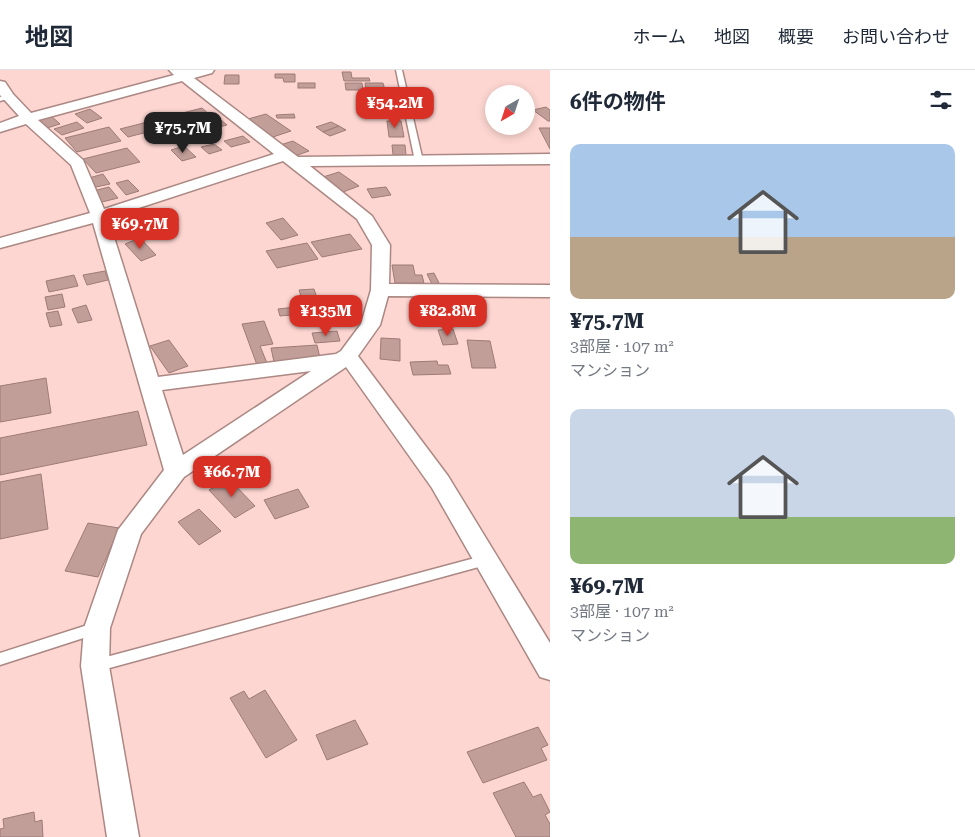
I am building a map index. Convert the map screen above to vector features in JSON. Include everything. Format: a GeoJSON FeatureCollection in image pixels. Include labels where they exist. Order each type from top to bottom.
{"type":"FeatureCollection","features":[{"type":"Feature","properties":{"kind":"street"},"geometry":{"type":"LineString","coordinates":[[0,128],[180,73],[207,70]]}},
{"type":"Feature","properties":{"kind":"street"},"geometry":{"type":"LineString","coordinates":[[123,837],[95,666],[97,628],[130,530],[176,471],[345,358],[370,325],[380,290],[381,245],[364,216],[180,73]]}},
{"type":"Feature","properties":{"kind":"street"},"geometry":{"type":"LineString","coordinates":[[2,94],[78,164],[99,216],[176,471]]}},
{"type":"Feature","properties":{"kind":"street"},"geometry":{"type":"LineString","coordinates":[[0,243],[99,216],[291,158],[550,160]]}},
{"type":"Feature","properties":{"kind":"street"},"geometry":{"type":"LineString","coordinates":[[380,290],[550,291]]}},
{"type":"Feature","properties":{"kind":"street"},"geometry":{"type":"LineString","coordinates":[[149,385],[345,358]]}},
{"type":"Feature","properties":{"kind":"street"},"geometry":{"type":"LineString","coordinates":[[345,358],[440,482],[550,668]]}},
{"type":"Feature","properties":{"kind":"lane"},"geometry":{"type":"LineString","coordinates":[[399,70],[419,160]]}},
{"type":"Feature","properties":{"kind":"lane"},"geometry":{"type":"LineString","coordinates":[[95,666],[486,560]]}},
{"type":"Feature","properties":{"kind":"lane"},"geometry":{"type":"LineString","coordinates":[[0,659],[97,628]]}},
{"type":"Feature","properties":{"kind":"building"},"geometry":{"type":"Polygon","coordinates":[[[342,72],[351,72],[352,78],[369,78],[370,81],[344,81],[342,72]]]}},
{"type":"Feature","properties":{"kind":"building"},"geometry":{"type":"Polygon","coordinates":[[[275,74],[295,74],[295,82],[284,82],[283,78],[275,78],[275,74]]]}},
{"type":"Feature","properties":{"kind":"building"},"geometry":{"type":"Polygon","coordinates":[[[225,75],[239,75],[239,84],[224,84],[225,75]]]}},
{"type":"Feature","properties":{"kind":"building"},"geometry":{"type":"Polygon","coordinates":[[[298,83],[315,83],[315,88],[298,88],[298,83]]]}},
{"type":"Feature","properties":{"kind":"building"},"geometry":{"type":"Polygon","coordinates":[[[345,83],[362,83],[363,90],[346,90],[345,83]]]}},
{"type":"Feature","properties":{"kind":"building"},"geometry":{"type":"Polygon","coordinates":[[[365,83],[383,83],[385,90],[366,90],[365,83]]]}},
{"type":"Feature","properties":{"kind":"building"},"geometry":{"type":"Polygon","coordinates":[[[373,93],[376,100],[361,101],[358,94],[373,93]]]}},
{"type":"Feature","properties":{"kind":"building"},"geometry":{"type":"Polygon","coordinates":[[[365,102],[382,102],[386,111],[368,111],[365,102]]]}},
{"type":"Feature","properties":{"kind":"building"},"geometry":{"type":"Polygon","coordinates":[[[546,107],[550,110],[550,121],[535,111],[535,110],[546,107]]]}},
{"type":"Feature","properties":{"kind":"building"},"geometry":{"type":"Polygon","coordinates":[[[202,108],[211,116],[128,137],[120,129],[202,108]]]}},
{"type":"Feature","properties":{"kind":"building"},"geometry":{"type":"Polygon","coordinates":[[[90,109],[102,118],[87,123],[75,114],[90,109]]]}},
{"type":"Feature","properties":{"kind":"building"},"geometry":{"type":"Polygon","coordinates":[[[49,114],[60,124],[47,128],[35,118],[49,114]]]}},
{"type":"Feature","properties":{"kind":"building"},"geometry":{"type":"Polygon","coordinates":[[[266,114],[291,131],[273,137],[248,119],[266,114]]]}},
{"type":"Feature","properties":{"kind":"building"},"geometry":{"type":"Polygon","coordinates":[[[294,114],[295,118],[277,118],[276,115],[294,114]]]}},
{"type":"Feature","properties":{"kind":"building"},"geometry":{"type":"Polygon","coordinates":[[[221,120],[227,125],[207,130],[201,125],[221,120]]]}},
{"type":"Feature","properties":{"kind":"building"},"geometry":{"type":"Polygon","coordinates":[[[387,121],[401,121],[404,137],[389,137],[387,121]]]}},
{"type":"Feature","properties":{"kind":"building"},"geometry":{"type":"Polygon","coordinates":[[[77,122],[84,128],[62,135],[54,129],[77,122]]]}},
{"type":"Feature","properties":{"kind":"building"},"geometry":{"type":"Polygon","coordinates":[[[331,122],[339,126],[323,132],[316,127],[331,122]]]}},
{"type":"Feature","properties":{"kind":"building"},"geometry":{"type":"Polygon","coordinates":[[[339,126],[346,130],[330,136],[323,132],[339,126]]]}},
{"type":"Feature","properties":{"kind":"building"},"geometry":{"type":"Polygon","coordinates":[[[109,127],[121,141],[77,152],[65,138],[109,127]]]}},
{"type":"Feature","properties":{"kind":"building"},"geometry":{"type":"Polygon","coordinates":[[[539,128],[550,128],[550,149],[539,128]]]}},
{"type":"Feature","properties":{"kind":"building"},"geometry":{"type":"Polygon","coordinates":[[[243,136],[250,142],[231,147],[224,141],[243,136]]]}},
{"type":"Feature","properties":{"kind":"building"},"geometry":{"type":"Polygon","coordinates":[[[293,141],[309,151],[295,156],[280,145],[293,141]]]}},
{"type":"Feature","properties":{"kind":"building"},"geometry":{"type":"Polygon","coordinates":[[[214,144],[222,150],[209,154],[201,147],[214,144]]]}},
{"type":"Feature","properties":{"kind":"building"},"geometry":{"type":"Polygon","coordinates":[[[392,145],[405,145],[406,155],[393,155],[392,145]]]}},
{"type":"Feature","properties":{"kind":"building"},"geometry":{"type":"Polygon","coordinates":[[[184,146],[196,157],[182,161],[171,150],[184,146]]]}},
{"type":"Feature","properties":{"kind":"building"},"geometry":{"type":"Polygon","coordinates":[[[127,148],[140,162],[96,173],[83,159],[127,148]]]}},
{"type":"Feature","properties":{"kind":"building"},"geometry":{"type":"Polygon","coordinates":[[[339,172],[359,186],[343,192],[323,177],[339,172]]]}},
{"type":"Feature","properties":{"kind":"building"},"geometry":{"type":"Polygon","coordinates":[[[103,174],[110,184],[96,187],[89,178],[103,174]]]}},
{"type":"Feature","properties":{"kind":"building"},"geometry":{"type":"Polygon","coordinates":[[[128,180],[139,191],[126,195],[116,183],[128,180]]]}},
{"type":"Feature","properties":{"kind":"building"},"geometry":{"type":"Polygon","coordinates":[[[109,187],[118,198],[102,202],[93,191],[109,187]]]}},
{"type":"Feature","properties":{"kind":"building"},"geometry":{"type":"Polygon","coordinates":[[[386,187],[391,195],[372,198],[367,189],[386,187]]]}},
{"type":"Feature","properties":{"kind":"building"},"geometry":{"type":"Polygon","coordinates":[[[283,218],[298,235],[281,240],[266,223],[283,218]]]}},
{"type":"Feature","properties":{"kind":"building"},"geometry":{"type":"Polygon","coordinates":[[[350,234],[362,249],[322,257],[311,242],[350,234]]]}},
{"type":"Feature","properties":{"kind":"building"},"geometry":{"type":"Polygon","coordinates":[[[140,238],[156,255],[141,261],[125,244],[140,238]]]}},
{"type":"Feature","properties":{"kind":"building"},"geometry":{"type":"Polygon","coordinates":[[[307,243],[318,259],[277,268],[266,251],[307,243]]]}},
{"type":"Feature","properties":{"kind":"building"},"geometry":{"type":"Polygon","coordinates":[[[392,265],[413,265],[415,275],[422,275],[424,283],[395,283],[392,265]]]}},
{"type":"Feature","properties":{"kind":"building"},"geometry":{"type":"Polygon","coordinates":[[[105,271],[108,280],[87,285],[83,275],[105,271]]]}},
{"type":"Feature","properties":{"kind":"building"},"geometry":{"type":"Polygon","coordinates":[[[434,273],[439,283],[432,284],[427,274],[434,273]]]}},
{"type":"Feature","properties":{"kind":"building"},"geometry":{"type":"Polygon","coordinates":[[[74,275],[78,286],[49,292],[46,281],[74,275]]]}},
{"type":"Feature","properties":{"kind":"building"},"geometry":{"type":"Polygon","coordinates":[[[314,289],[322,312],[280,316],[278,309],[304,306],[299,290],[314,289]]]}},
{"type":"Feature","properties":{"kind":"building"},"geometry":{"type":"Polygon","coordinates":[[[62,294],[65,307],[48,310],[45,297],[62,294]]]}},
{"type":"Feature","properties":{"kind":"building"},"geometry":{"type":"Polygon","coordinates":[[[86,305],[92,320],[78,323],[72,309],[86,305]]]}},
{"type":"Feature","properties":{"kind":"building"},"geometry":{"type":"Polygon","coordinates":[[[58,311],[62,325],[50,327],[46,313],[58,311]]]}},
{"type":"Feature","properties":{"kind":"building"},"geometry":{"type":"Polygon","coordinates":[[[264,321],[273,344],[260,346],[267,363],[257,365],[242,324],[264,321]]]}},
{"type":"Feature","properties":{"kind":"building"},"geometry":{"type":"Polygon","coordinates":[[[453,329],[458,344],[443,345],[438,330],[453,329]]]}},
{"type":"Feature","properties":{"kind":"building"},"geometry":{"type":"Polygon","coordinates":[[[337,331],[340,341],[315,343],[312,333],[337,331]]]}},
{"type":"Feature","properties":{"kind":"building"},"geometry":{"type":"Polygon","coordinates":[[[381,338],[400,339],[400,361],[380,359],[381,338]]]}},
{"type":"Feature","properties":{"kind":"building"},"geometry":{"type":"Polygon","coordinates":[[[169,340],[188,366],[169,373],[150,346],[169,340]]]}},
{"type":"Feature","properties":{"kind":"building"},"geometry":{"type":"Polygon","coordinates":[[[467,340],[490,341],[496,368],[472,368],[467,340]]]}},
{"type":"Feature","properties":{"kind":"building"},"geometry":{"type":"Polygon","coordinates":[[[317,345],[320,358],[274,362],[271,348],[317,345]]]}},
{"type":"Feature","properties":{"kind":"building"},"geometry":{"type":"Polygon","coordinates":[[[437,361],[438,365],[448,365],[451,374],[413,375],[410,362],[437,361]]]}},
{"type":"Feature","properties":{"kind":"building"},"geometry":{"type":"Polygon","coordinates":[[[46,378],[51,413],[0,422],[0,386],[46,378]]]}},
{"type":"Feature","properties":{"kind":"building"},"geometry":{"type":"Polygon","coordinates":[[[138,411],[147,445],[0,475],[0,438],[138,411]]]}},
{"type":"Feature","properties":{"kind":"building"},"geometry":{"type":"Polygon","coordinates":[[[41,474],[48,529],[0,539],[0,482],[41,474]]]}},
{"type":"Feature","properties":{"kind":"building"},"geometry":{"type":"Polygon","coordinates":[[[229,479],[255,506],[235,518],[209,490],[229,479]]]}},
{"type":"Feature","properties":{"kind":"building"},"geometry":{"type":"Polygon","coordinates":[[[298,489],[309,507],[275,519],[264,500],[298,489]]]}},
{"type":"Feature","properties":{"kind":"building"},"geometry":{"type":"Polygon","coordinates":[[[199,509],[221,531],[199,545],[178,522],[199,509]]]}},
{"type":"Feature","properties":{"kind":"building"},"geometry":{"type":"Polygon","coordinates":[[[88,523],[119,528],[98,577],[65,571],[88,523]]]}},
{"type":"Feature","properties":{"kind":"building"},"geometry":{"type":"Polygon","coordinates":[[[265,690],[297,740],[266,758],[230,698],[244,691],[249,699],[265,690]]]}},
{"type":"Feature","properties":{"kind":"building"},"geometry":{"type":"Polygon","coordinates":[[[355,720],[368,744],[327,760],[316,735],[355,720]]]}},
{"type":"Feature","properties":{"kind":"building"},"geometry":{"type":"Polygon","coordinates":[[[538,727],[548,745],[541,748],[547,760],[483,783],[467,752],[538,727]]]}},
{"type":"Feature","properties":{"kind":"building"},"geometry":{"type":"Polygon","coordinates":[[[524,782],[533,797],[541,794],[550,812],[545,815],[550,824],[550,837],[516,837],[493,793],[524,782]]]}},
{"type":"Feature","properties":{"kind":"building"},"geometry":{"type":"Polygon","coordinates":[[[34,812],[35,822],[42,820],[43,837],[0,837],[0,829],[4,828],[3,819],[34,812]]]}}]}
